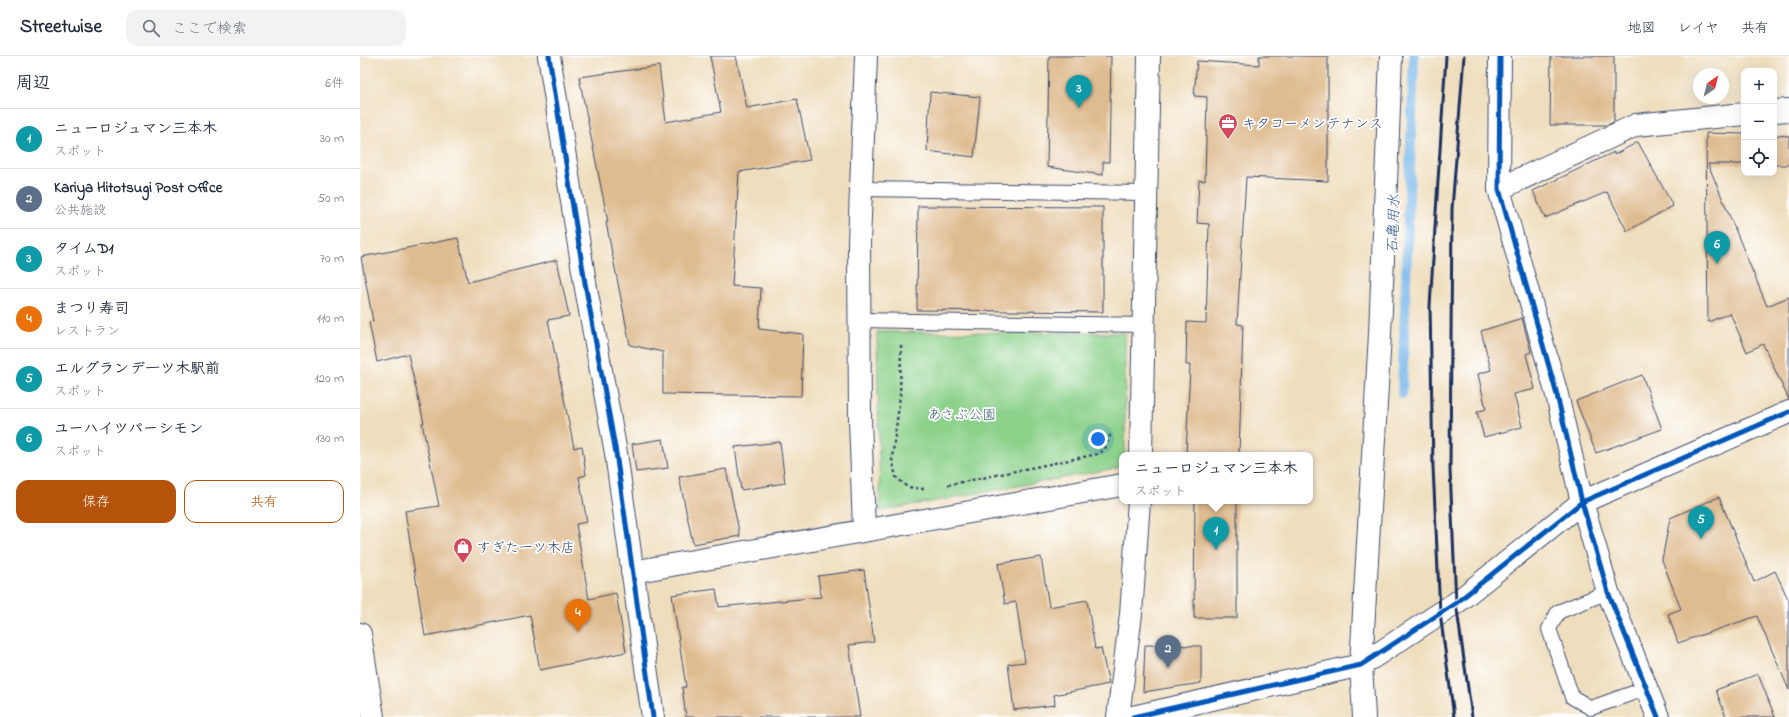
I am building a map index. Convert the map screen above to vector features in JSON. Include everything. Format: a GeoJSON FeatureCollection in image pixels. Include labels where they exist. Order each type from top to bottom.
{"type":"FeatureCollection","features":[{"type":"Feature","properties":{"kind":"street"},"geometry":{"type":"LineString","coordinates":[[549,56],[585,283],[616,453],[653,717]]}},
{"type":"Feature","properties":{"kind":"street"},"geometry":{"type":"LineString","coordinates":[[864,530],[860,418],[859,320],[860,189],[866,56]]}},
{"type":"Feature","properties":{"kind":"street"},"geometry":{"type":"LineString","coordinates":[[1141,452],[1145,193],[1149,56]]}},
{"type":"Feature","properties":{"kind":"street"},"geometry":{"type":"LineString","coordinates":[[1364,717],[1360,665],[1380,334],[1391,56]]}},
{"type":"Feature","properties":{"kind":"street"},"geometry":{"type":"LineString","coordinates":[[1500,56],[1498,190],[1558,395],[1582,502],[1608,592],[1658,717]]}},
{"type":"Feature","properties":{"kind":"street"},"geometry":{"type":"LineString","coordinates":[[1777,111],[1789,110]]}},
{"type":"Feature","properties":{"kind":"street"},"geometry":{"type":"LineString","coordinates":[[1498,190],[1636,125],[1741,114]]}},
{"type":"Feature","properties":{"kind":"street"},"geometry":{"type":"LineString","coordinates":[[1133,717],[1360,665],[1456,603],[1582,502],[1789,412]]}},
{"type":"Feature","properties":{"kind":"street"},"geometry":{"type":"LineString","coordinates":[[632,572],[1119,486]]}},
{"type":"Feature","properties":{"kind":"street"},"geometry":{"type":"LineString","coordinates":[[1118,717],[1131,614],[1139,504]]}},
{"type":"Feature","properties":{"kind":"street"},"geometry":{"type":"LineString","coordinates":[[360,634],[373,717]]}},
{"type":"Feature","properties":{"kind":"lane"},"geometry":{"type":"LineString","coordinates":[[860,189],[1145,193]]}},
{"type":"Feature","properties":{"kind":"lane"},"geometry":{"type":"LineString","coordinates":[[859,320],[1144,325]]}},
{"type":"Feature","properties":{"kind":"lane"},"geometry":{"type":"LineString","coordinates":[[1608,592],[1558,612],[1549,629],[1572,697],[1591,708],[1647,688]]}},
{"type":"Feature","properties":{"kind":"path"},"geometry":{"type":"LineString","coordinates":[[899,321],[902,354],[900,397],[892,460],[896,477],[907,487],[929,488]]}},
{"type":"Feature","properties":{"kind":"path"},"geometry":{"type":"LineString","coordinates":[[941,486],[1098,454],[1105,449],[1109,441],[1112,428]]}},
{"type":"Feature","properties":{"kind":"green space","name":"あさぶ公園"},"geometry":{"type":"Polygon","coordinates":[[[877,332],[1125,333],[1125,452],[1119,452],[1119,468],[880,511],[877,332]]]}},
{"type":"Feature","properties":{"kind":"building"},"geometry":{"type":"Polygon","coordinates":[[[710,56],[736,56],[747,108],[797,99],[810,160],[739,172],[732,286],[761,288],[759,329],[803,334],[801,396],[663,394],[663,352],[630,345],[606,222],[608,222],[579,77],[659,66],[666,122],[721,112],[710,56]]]}},
{"type":"Feature","properties":{"kind":"building"},"geometry":{"type":"Polygon","coordinates":[[[1049,56],[1111,56],[1109,162],[1103,162],[1103,175],[1047,167],[1049,56]]]}},
{"type":"Feature","properties":{"kind":"building"},"geometry":{"type":"Polygon","coordinates":[[[1259,56],[1328,56],[1328,181],[1246,177],[1237,324],[1243,325],[1239,452],[1186,452],[1190,365],[1186,365],[1187,322],[1206,323],[1209,224],[1197,223],[1199,180],[1205,181],[1207,97],[1194,96],[1197,61],[1259,65],[1259,56]]]}},
{"type":"Feature","properties":{"kind":"building"},"geometry":{"type":"Polygon","coordinates":[[[1551,56],[1614,56],[1614,122],[1607,125],[1550,125],[1551,56]]]}},
{"type":"Feature","properties":{"kind":"building"},"geometry":{"type":"Polygon","coordinates":[[[930,92],[980,97],[974,157],[927,151],[930,92]]]}},
{"type":"Feature","properties":{"kind":"building"},"geometry":{"type":"Polygon","coordinates":[[[1706,133],[1741,134],[1741,164],[1708,164],[1767,306],[1789,297],[1789,400],[1763,344],[1747,352],[1730,313],[1708,322],[1706,133]]]}},
{"type":"Feature","properties":{"kind":"building"},"geometry":{"type":"Polygon","coordinates":[[[1777,135],[1789,136],[1789,165],[1777,165],[1777,135]]]}},
{"type":"Feature","properties":{"kind":"building"},"geometry":{"type":"Polygon","coordinates":[[[1638,142],[1673,206],[1627,231],[1607,192],[1545,218],[1533,191],[1614,152],[1614,155],[1638,142]]]}},
{"type":"Feature","properties":{"kind":"building"},"geometry":{"type":"Polygon","coordinates":[[[918,206],[1103,207],[1103,312],[917,310],[918,206]]]}},
{"type":"Feature","properties":{"kind":"building"},"geometry":{"type":"Polygon","coordinates":[[[458,238],[468,282],[557,260],[569,316],[548,320],[574,448],[582,446],[586,475],[579,477],[587,522],[576,524],[589,599],[616,593],[626,652],[540,670],[530,615],[425,636],[405,511],[439,506],[422,423],[424,423],[408,354],[377,362],[369,322],[373,321],[361,257],[458,238]]]}},
{"type":"Feature","properties":{"kind":"building"},"geometry":{"type":"Polygon","coordinates":[[[1522,318],[1531,352],[1526,354],[1535,389],[1514,394],[1522,427],[1484,437],[1477,412],[1486,409],[1478,374],[1491,370],[1481,331],[1522,318]]]}},
{"type":"Feature","properties":{"kind":"building"},"geometry":{"type":"Polygon","coordinates":[[[1642,375],[1662,429],[1596,453],[1576,401],[1642,375]]]}},
{"type":"Feature","properties":{"kind":"building"},"geometry":{"type":"Polygon","coordinates":[[[663,439],[668,468],[636,472],[632,444],[663,439]]]}},
{"type":"Feature","properties":{"kind":"building"},"geometry":{"type":"Polygon","coordinates":[[[780,442],[785,483],[741,490],[735,447],[780,442]]]}},
{"type":"Feature","properties":{"kind":"building"},"geometry":{"type":"Polygon","coordinates":[[[726,469],[740,536],[693,544],[679,477],[726,469]]]}},
{"type":"Feature","properties":{"kind":"building"},"geometry":{"type":"Polygon","coordinates":[[[1719,497],[1754,582],[1775,571],[1789,601],[1789,690],[1757,616],[1678,643],[1668,614],[1681,609],[1662,560],[1670,518],[1719,497]]]}},
{"type":"Feature","properties":{"kind":"building"},"geometry":{"type":"Polygon","coordinates":[[[1195,504],[1237,504],[1237,618],[1194,618],[1195,504]]]}},
{"type":"Feature","properties":{"kind":"building"},"geometry":{"type":"Polygon","coordinates":[[[1041,557],[1049,607],[1087,600],[1095,649],[1101,648],[1109,684],[1054,695],[1055,705],[1014,710],[1008,664],[1025,662],[1016,602],[1005,604],[998,564],[1041,557]]]}},
{"type":"Feature","properties":{"kind":"building"},"geometry":{"type":"Polygon","coordinates":[[[864,570],[874,642],[849,645],[860,717],[686,717],[682,687],[686,687],[672,595],[716,589],[719,607],[821,597],[818,576],[864,570]]]}},
{"type":"Feature","properties":{"kind":"building"},"geometry":{"type":"Polygon","coordinates":[[[1145,645],[1201,646],[1201,683],[1143,692],[1145,645]]]}},
{"type":"Feature","properties":{"kind":"building"},"geometry":{"type":"Polygon","coordinates":[[[1758,674],[1775,717],[1726,717],[1716,690],[1758,674]]]}},
{"type":"Feature","properties":{"kind":"waterway","name":"石亀用水"},"geometry":{"type":"LineString","coordinates":[[1402,394],[1414,56]]}},
{"type":"Feature","properties":{"kind":"railway"},"geometry":{"type":"LineString","coordinates":[[1446,56],[1430,306],[1433,467],[1440,613],[1454,717]]}},
{"type":"Feature","properties":{"kind":"railway"},"geometry":{"type":"LineString","coordinates":[[1464,56],[1452,209],[1450,470],[1456,603],[1472,717]]}},
{"type":"Feature","properties":{"kind":"cycle path"},"geometry":{"type":"LineString","coordinates":[[549,56],[585,283],[616,453],[653,717]]}},
{"type":"Feature","properties":{"kind":"cycle path"},"geometry":{"type":"LineString","coordinates":[[1500,56],[1499,189],[1557,395],[1582,502],[1608,592],[1658,717]]}},
{"type":"Feature","properties":{"kind":"cycle path"},"geometry":{"type":"LineString","coordinates":[[1133,717],[1361,665],[1456,603],[1582,502],[1789,412]]}},
{"type":"Feature","properties":{"kind":"place","name":"タイムD1"},"geometry":{"type":"Point","coordinates":[1079,108]}},
{"type":"Feature","properties":{"kind":"place","name":"キタコーメンテナンス"},"geometry":{"type":"Point","coordinates":[1228,140]}},
{"type":"Feature","properties":{"kind":"place","name":"ユーハイツパーシモン"},"geometry":{"type":"Point","coordinates":[1717,264]}},
{"type":"Feature","properties":{"kind":"place","name":"エルグランデ一ツ木駅前"},"geometry":{"type":"Point","coordinates":[1701,539]}},
{"type":"Feature","properties":{"kind":"place","name":"ニューロジュマン三本木"},"geometry":{"type":"Point","coordinates":[1216,550]}},
{"type":"Feature","properties":{"kind":"place","name":"すぎた一ツ木店"},"geometry":{"type":"Point","coordinates":[463,564]}},
{"type":"Feature","properties":{"kind":"place","name":"まつり寿司"},"geometry":{"type":"Point","coordinates":[578,632]}},
{"type":"Feature","properties":{"kind":"place","name":"Kariya Hitotsugi Post Office"},"geometry":{"type":"Point","coordinates":[1168,668]}}]}
